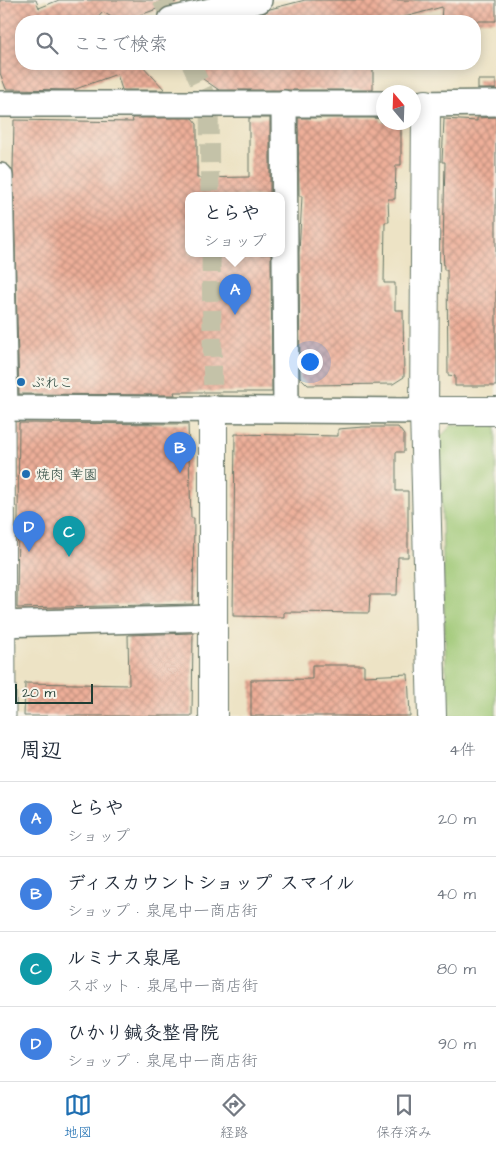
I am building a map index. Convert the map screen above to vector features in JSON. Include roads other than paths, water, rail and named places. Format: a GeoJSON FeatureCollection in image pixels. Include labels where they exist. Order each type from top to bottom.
{"type":"FeatureCollection","features":[{"type":"Feature","properties":{"kind":"street"},"geometry":{"type":"LineString","coordinates":[[194,15],[259,0]]}},
{"type":"Feature","properties":{"kind":"street"},"geometry":{"type":"LineString","coordinates":[[284,103],[285,192]]}},
{"type":"Feature","properties":{"kind":"street"},"geometry":{"type":"LineString","coordinates":[[421,104],[496,103]]}},
{"type":"Feature","properties":{"kind":"street"},"geometry":{"type":"LineString","coordinates":[[0,104],[376,104]]}},
{"type":"Feature","properties":{"kind":"street"},"geometry":{"type":"LineString","coordinates":[[420,130],[424,411],[432,716]]}},
{"type":"Feature","properties":{"kind":"street"},"geometry":{"type":"LineString","coordinates":[[0,176],[3,624],[6,716]]}},
{"type":"Feature","properties":{"kind":"street"},"geometry":{"type":"LineString","coordinates":[[285,256],[286,410]]}},
{"type":"Feature","properties":{"kind":"street"},"geometry":{"type":"LineString","coordinates":[[2,408],[496,410]]}},
{"type":"Feature","properties":{"kind":"street"},"geometry":{"type":"LineString","coordinates":[[213,410],[213,716]]}},
{"type":"Feature","properties":{"kind":"street"},"geometry":{"type":"LineString","coordinates":[[3,624],[212,618]]}},
{"type":"Feature","properties":{"kind":"tunnel"},"geometry":{"type":"LineString","coordinates":[[162,0],[169,15]]}},
{"type":"Feature","properties":{"kind":"tunnel"},"geometry":{"type":"LineString","coordinates":[[194,70],[209,103],[210,192]]}},
{"type":"Feature","properties":{"kind":"tunnel"},"geometry":{"type":"LineString","coordinates":[[211,257],[213,410]]}},
{"type":"Feature","properties":{"kind":"place","name":"とらや"},"geometry":{"type":"Point","coordinates":[235,315]}},
{"type":"Feature","properties":{"kind":"place","name":"ぷれこ"},"geometry":{"type":"Point","coordinates":[21,382]}},
{"type":"Feature","properties":{"kind":"place","name":"ディスカウントショップ スマイル"},"geometry":{"type":"Point","coordinates":[180,473]}},
{"type":"Feature","properties":{"kind":"place","name":"焼肉 幸園"},"geometry":{"type":"Point","coordinates":[26,474]}},
{"type":"Feature","properties":{"kind":"place","name":"ひかり鍼灸整骨院"},"geometry":{"type":"Point","coordinates":[29,552]}},
{"type":"Feature","properties":{"kind":"place","name":"ルミナス泉尾"},"geometry":{"type":"Point","coordinates":[69,557]}}]}
